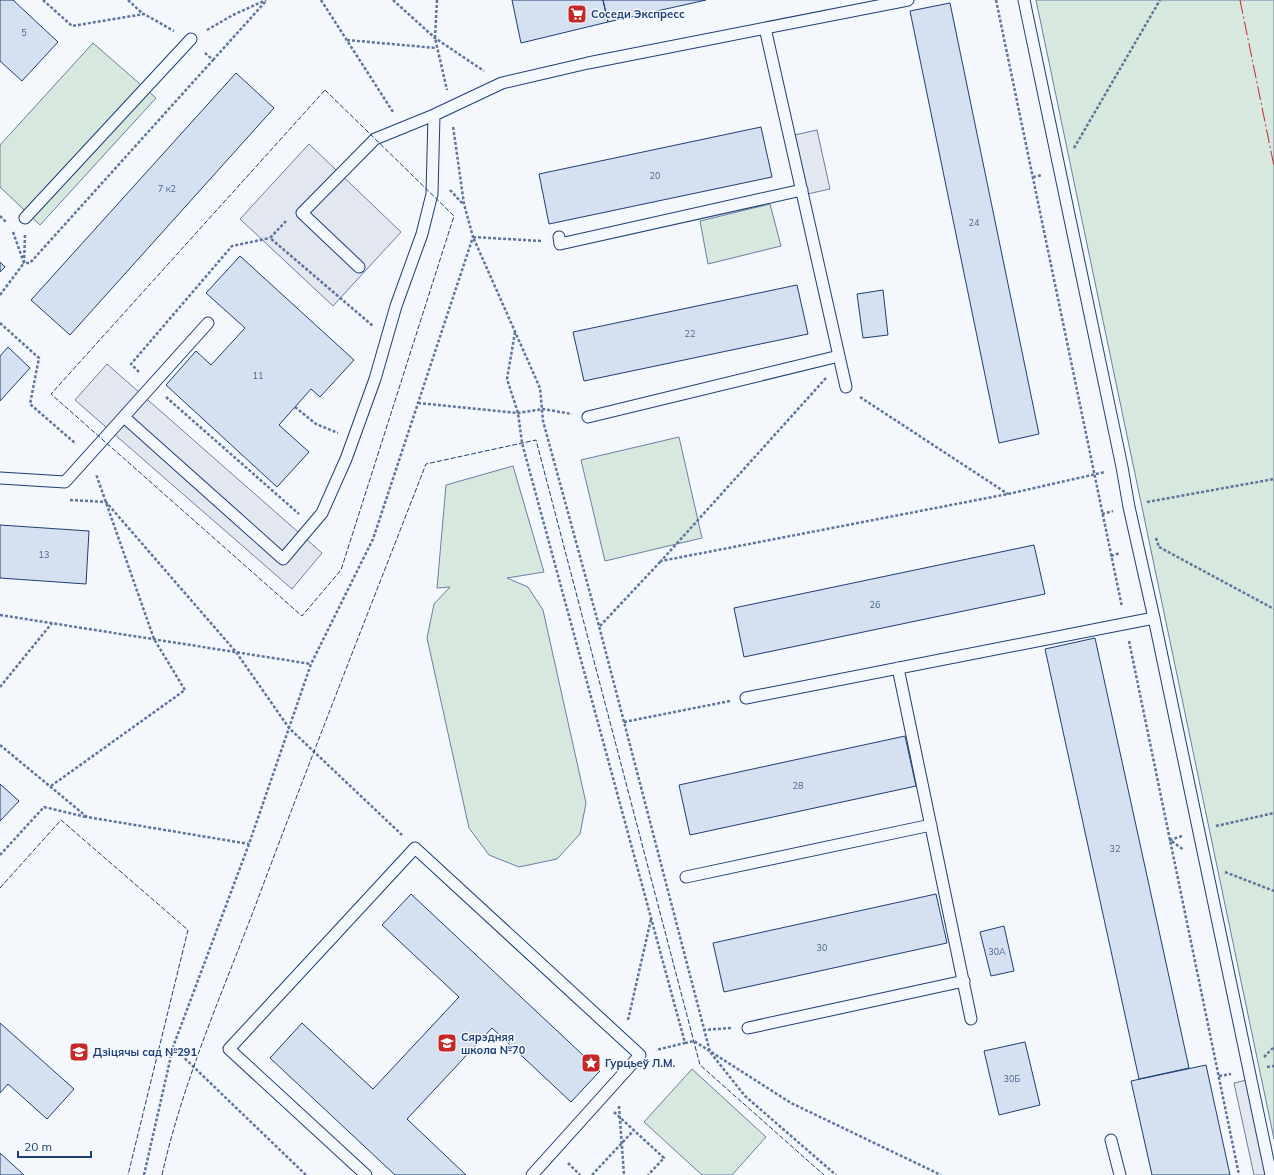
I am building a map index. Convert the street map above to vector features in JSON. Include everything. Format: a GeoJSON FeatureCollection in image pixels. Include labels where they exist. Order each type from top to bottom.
{"type":"FeatureCollection","features":[{"type":"Feature","properties":{"kind":"lane"},"geometry":{"type":"LineString","coordinates":[[359,267],[302,212],[375,139],[404,128],[502,84],[588,63],[908,0]]}},
{"type":"Feature","properties":{"kind":"lane"},"geometry":{"type":"LineString","coordinates":[[1024,0],[1129,506],[1199,830],[1271,1175]]}},
{"type":"Feature","properties":{"kind":"lane"},"geometry":{"type":"LineString","coordinates":[[764,28],[846,387]]}},
{"type":"Feature","properties":{"kind":"lane"},"geometry":{"type":"LineString","coordinates":[[25,218],[191,39]]}},
{"type":"Feature","properties":{"kind":"lane"},"geometry":{"type":"LineString","coordinates":[[124,417],[283,558],[322,513],[346,459],[375,379],[396,306],[422,234],[432,194],[434,115]]}},
{"type":"Feature","properties":{"kind":"lane"},"geometry":{"type":"LineString","coordinates":[[559,241],[802,190]]}},
{"type":"Feature","properties":{"kind":"lane"},"geometry":{"type":"LineString","coordinates":[[0,478],[65,482],[208,323]]}},
{"type":"Feature","properties":{"kind":"lane"},"geometry":{"type":"LineString","coordinates":[[588,417],[839,360]]}},
{"type":"Feature","properties":{"kind":"lane"},"geometry":{"type":"LineString","coordinates":[[746,698],[1154,618]]}},
{"type":"Feature","properties":{"kind":"lane"},"geometry":{"type":"LineString","coordinates":[[898,668],[971,1019]]}},
{"type":"Feature","properties":{"kind":"lane"},"geometry":{"type":"LineString","coordinates":[[686,877],[931,825]]}},
{"type":"Feature","properties":{"kind":"lane"},"geometry":{"type":"LineString","coordinates":[[366,1175],[229,1048],[415,848],[640,1055],[532,1175]]}},
{"type":"Feature","properties":{"kind":"lane"},"geometry":{"type":"LineString","coordinates":[[748,1028],[964,981]]}},
{"type":"Feature","properties":{"kind":"lane"},"geometry":{"type":"LineString","coordinates":[[1112,1140],[1120,1175]]}},
{"type":"Feature","properties":{"kind":"path"},"geometry":{"type":"LineString","coordinates":[[43,0],[72,26],[144,14]]}},
{"type":"Feature","properties":{"kind":"path"},"geometry":{"type":"LineString","coordinates":[[128,0],[144,14],[191,39],[213,60]]}},
{"type":"Feature","properties":{"kind":"path"},"geometry":{"type":"LineString","coordinates":[[191,39],[233,14],[266,0]]}},
{"type":"Feature","properties":{"kind":"path"},"geometry":{"type":"LineString","coordinates":[[24,263],[30,263],[266,0]]}},
{"type":"Feature","properties":{"kind":"path"},"geometry":{"type":"LineString","coordinates":[[321,0],[404,128]]}},
{"type":"Feature","properties":{"kind":"path"},"geometry":{"type":"LineString","coordinates":[[393,0],[434,38],[502,84]]}},
{"type":"Feature","properties":{"kind":"path"},"geometry":{"type":"LineString","coordinates":[[438,0],[434,38],[451,107],[464,204],[473,237],[540,388],[543,421],[599,626],[703,1030],[710,1052],[745,1096],[836,1175]]}},
{"type":"Feature","properties":{"kind":"path"},"geometry":{"type":"LineString","coordinates":[[996,0],[1239,1175]]}},
{"type":"Feature","properties":{"kind":"path"},"geometry":{"type":"LineString","coordinates":[[1033,177],[1060,172],[1160,0]]}},
{"type":"Feature","properties":{"kind":"path"},"geometry":{"type":"LineString","coordinates":[[347,40],[436,48]]}},
{"type":"Feature","properties":{"kind":"path"},"geometry":{"type":"LineString","coordinates":[[432,173],[464,204]]}},
{"type":"Feature","properties":{"kind":"path"},"geometry":{"type":"LineString","coordinates":[[0,216],[12,228],[24,263]]}},
{"type":"Feature","properties":{"kind":"path"},"geometry":{"type":"LineString","coordinates":[[0,295],[24,263],[25,218]]}},
{"type":"Feature","properties":{"kind":"path"},"geometry":{"type":"LineString","coordinates":[[473,237],[559,241]]}},
{"type":"Feature","properties":{"kind":"path"},"geometry":{"type":"LineString","coordinates":[[144,1175],[174,1048],[249,844],[311,664],[372,539],[473,237]]}},
{"type":"Feature","properties":{"kind":"path"},"geometry":{"type":"LineString","coordinates":[[270,238],[232,246],[131,364],[299,515]]}},
{"type":"Feature","properties":{"kind":"path"},"geometry":{"type":"LineString","coordinates":[[0,323],[39,358],[30,404],[89,456],[154,639],[185,690],[51,786]]}},
{"type":"Feature","properties":{"kind":"path"},"geometry":{"type":"LineString","coordinates":[[515,331],[507,379],[518,413],[522,443],[685,1043]]}},
{"type":"Feature","properties":{"kind":"path"},"geometry":{"type":"LineString","coordinates":[[599,626],[661,561],[839,360]]}},
{"type":"Feature","properties":{"kind":"path"},"geometry":{"type":"LineString","coordinates":[[846,387],[1008,494]]}},
{"type":"Feature","properties":{"kind":"path"},"geometry":{"type":"LineString","coordinates":[[418,403],[518,413],[542,408],[588,417]]}},
{"type":"Feature","properties":{"kind":"path"},"geometry":{"type":"LineString","coordinates":[[295,407],[316,424],[344,435]]}},
{"type":"Feature","properties":{"kind":"path"},"geometry":{"type":"LineString","coordinates":[[661,561],[1008,494],[1094,475],[1122,467]]}},
{"type":"Feature","properties":{"kind":"path"},"geometry":{"type":"LineString","coordinates":[[1146,510],[1144,502],[1274,479]]}},
{"type":"Feature","properties":{"kind":"path"},"geometry":{"type":"LineString","coordinates":[[68,500],[106,502],[236,652],[289,728],[415,848]]}},
{"type":"Feature","properties":{"kind":"path"},"geometry":{"type":"LineString","coordinates":[[1102,514],[1129,506]]}},
{"type":"Feature","properties":{"kind":"path"},"geometry":{"type":"LineString","coordinates":[[1154,532],[1159,547]]}},
{"type":"Feature","properties":{"kind":"path"},"geometry":{"type":"LineString","coordinates":[[1112,556],[1138,545],[1159,547],[1274,609]]}},
{"type":"Feature","properties":{"kind":"path"},"geometry":{"type":"LineString","coordinates":[[0,615],[311,664]]}},
{"type":"Feature","properties":{"kind":"path"},"geometry":{"type":"LineString","coordinates":[[0,687],[52,623]]}},
{"type":"Feature","properties":{"kind":"path"},"geometry":{"type":"LineString","coordinates":[[624,722],[746,698]]}},
{"type":"Feature","properties":{"kind":"path"},"geometry":{"type":"LineString","coordinates":[[0,745],[87,817]]}},
{"type":"Feature","properties":{"kind":"path"},"geometry":{"type":"LineString","coordinates":[[0,855],[44,807],[87,817],[249,844]]}},
{"type":"Feature","properties":{"kind":"path"},"geometry":{"type":"LineString","coordinates":[[1199,830],[1274,813]]}},
{"type":"Feature","properties":{"kind":"path"},"geometry":{"type":"LineString","coordinates":[[703,1030],[748,1028]]}},
{"type":"Feature","properties":{"kind":"path"},"geometry":{"type":"LineString","coordinates":[[640,1055],[694,1041],[791,1103],[941,1175]]}},
{"type":"Feature","properties":{"kind":"path"},"geometry":{"type":"LineString","coordinates":[[174,1048],[306,1175]]}},
{"type":"Feature","properties":{"kind":"path"},"geometry":{"type":"LineString","coordinates":[[600,1099],[664,1158],[648,1175]]}},
{"type":"Feature","properties":{"kind":"path"},"geometry":{"type":"LineString","coordinates":[[592,1175],[634,1130]]}},
{"type":"Feature","properties":{"kind":"shaded area"},"geometry":{"type":"Polygon","coordinates":[[[1036,0],[1274,0],[1274,1139],[1036,0]]]}},
{"type":"Feature","properties":{"kind":"shaded area"},"geometry":{"type":"Polygon","coordinates":[[[93,43],[156,98],[40,225],[0,187],[0,145],[93,43]]]}},
{"type":"Feature","properties":{"kind":"shaded area"},"geometry":{"type":"Polygon","coordinates":[[[817,130],[830,189],[803,195],[790,136],[817,130]]]}},
{"type":"Feature","properties":{"kind":"shaded area"},"geometry":{"type":"Polygon","coordinates":[[[309,144],[401,232],[333,306],[240,219],[309,144]]]}},
{"type":"Feature","properties":{"kind":"shaded area"},"geometry":{"type":"Polygon","coordinates":[[[770,204],[781,246],[708,264],[700,221],[770,204]]]}},
{"type":"Feature","properties":{"kind":"shaded area"},"geometry":{"type":"Polygon","coordinates":[[[107,364],[322,553],[292,589],[75,400],[107,364]]]}},
{"type":"Feature","properties":{"kind":"shaded area"},"geometry":{"type":"Polygon","coordinates":[[[679,437],[702,538],[605,561],[581,460],[679,437]]]}},
{"type":"Feature","properties":{"kind":"shaded area"},"geometry":{"type":"Polygon","coordinates":[[[513,466],[544,572],[507,578],[528,587],[543,610],[586,803],[580,834],[557,859],[519,867],[489,855],[469,828],[427,638],[434,604],[450,587],[437,588],[446,485],[513,466]]]}},
{"type":"Feature","properties":{"kind":"shaded area"},"geometry":{"type":"Polygon","coordinates":[[[692,1069],[766,1137],[732,1175],[702,1175],[644,1122],[692,1069]]]}},
{"type":"Feature","properties":{"kind":"shaded area"},"geometry":{"type":"Polygon","coordinates":[[[1247,1080],[1267,1175],[1254,1175],[1234,1083],[1247,1080]]]}},
{"type":"Feature","properties":{"kind":"building"},"geometry":{"type":"Polygon","coordinates":[[[0,0],[13,0],[58,42],[22,81],[0,61],[0,0]]]}},
{"type":"Feature","properties":{"kind":"building"},"geometry":{"type":"Polygon","coordinates":[[[512,0],[603,0],[608,22],[521,43],[512,0]]]}},
{"type":"Feature","properties":{"kind":"building"},"geometry":{"type":"Polygon","coordinates":[[[603,0],[706,0],[608,22],[603,0]]]}},
{"type":"Feature","properties":{"kind":"building"},"geometry":{"type":"Polygon","coordinates":[[[950,3],[1039,434],[999,443],[910,11],[950,3]]]}},
{"type":"Feature","properties":{"kind":"building"},"geometry":{"type":"Polygon","coordinates":[[[236,73],[274,108],[70,335],[31,300],[236,73]]]}},
{"type":"Feature","properties":{"kind":"building"},"geometry":{"type":"Polygon","coordinates":[[[761,127],[772,177],[549,224],[539,174],[761,127]]]}},
{"type":"Feature","properties":{"kind":"building"},"geometry":{"type":"Polygon","coordinates":[[[240,256],[354,360],[320,397],[311,389],[279,425],[309,452],[277,487],[166,385],[196,351],[211,365],[245,328],[206,293],[240,256]]]}},
{"type":"Feature","properties":{"kind":"building"},"geometry":{"type":"Polygon","coordinates":[[[0,262],[5,267],[0,272],[0,262]]]}},
{"type":"Feature","properties":{"kind":"building"},"geometry":{"type":"Polygon","coordinates":[[[797,285],[808,334],[584,381],[573,332],[797,285]]]}},
{"type":"Feature","properties":{"kind":"building"},"geometry":{"type":"Polygon","coordinates":[[[883,290],[888,335],[863,338],[857,294],[883,290]]]}},
{"type":"Feature","properties":{"kind":"building"},"geometry":{"type":"Polygon","coordinates":[[[8,347],[30,368],[0,401],[0,356],[8,347]]]}},
{"type":"Feature","properties":{"kind":"building"},"geometry":{"type":"Polygon","coordinates":[[[0,525],[89,531],[86,584],[0,578],[0,525]]]}},
{"type":"Feature","properties":{"kind":"building"},"geometry":{"type":"Polygon","coordinates":[[[1034,545],[1045,594],[744,657],[734,608],[1034,545]]]}},
{"type":"Feature","properties":{"kind":"building"},"geometry":{"type":"Polygon","coordinates":[[[1095,638],[1189,1068],[1139,1079],[1045,649],[1095,638]]]}},
{"type":"Feature","properties":{"kind":"building"},"geometry":{"type":"Polygon","coordinates":[[[905,736],[916,786],[690,835],[679,785],[905,736]]]}},
{"type":"Feature","properties":{"kind":"building"},"geometry":{"type":"Polygon","coordinates":[[[0,784],[19,801],[0,821],[0,784]]]}},
{"type":"Feature","properties":{"kind":"building","name":"Сярэдняя школа №70"},"geometry":{"type":"Polygon","coordinates":[[[411,894],[600,1071],[571,1102],[492,1028],[407,1119],[466,1175],[395,1175],[270,1058],[302,1023],[373,1089],[459,997],[382,925],[411,894]]]}},
{"type":"Feature","properties":{"kind":"building"},"geometry":{"type":"Polygon","coordinates":[[[936,894],[947,943],[724,992],[713,943],[936,894]]]}},
{"type":"Feature","properties":{"kind":"building"},"geometry":{"type":"Polygon","coordinates":[[[1004,926],[1014,971],[991,976],[980,932],[1004,926]]]}},
{"type":"Feature","properties":{"kind":"building"},"geometry":{"type":"Polygon","coordinates":[[[0,1023],[74,1089],[47,1119],[8,1084],[0,1093],[0,1023]]]}},
{"type":"Feature","properties":{"kind":"building"},"geometry":{"type":"Polygon","coordinates":[[[1025,1042],[1040,1105],[999,1115],[984,1051],[1025,1042]]]}},
{"type":"Feature","properties":{"kind":"building"},"geometry":{"type":"Polygon","coordinates":[[[1206,1065],[1230,1175],[1152,1175],[1131,1081],[1206,1065]]]}},
{"type":"Feature","properties":{"kind":"building"},"geometry":{"type":"Polygon","coordinates":[[[0,1153],[24,1175],[0,1175],[0,1153]]]}},
{"type":"Feature","properties":{"kind":"fence"},"geometry":{"type":"LineString","coordinates":[[325,90],[454,216],[341,570],[302,616],[51,394],[325,90]]}},
{"type":"Feature","properties":{"kind":"fence"},"geometry":{"type":"LineString","coordinates":[[162,1175],[180,1108],[215,1009],[426,464],[536,440],[700,1065],[824,1175]]}},
{"type":"Feature","properties":{"kind":"fence"},"geometry":{"type":"LineString","coordinates":[[0,888],[61,820],[188,930],[128,1175]]}},
{"type":"Feature","properties":{"kind":"power"},"geometry":{"type":"LineString","coordinates":[[1240,0],[1274,166]]}},
{"type":"Feature","properties":{"kind":"place","name":"Соседи Экспресс"},"geometry":{"type":"Point","coordinates":[577,14]}},
{"type":"Feature","properties":{"kind":"place","name":"Сярэдняя школа №70"},"geometry":{"type":"Point","coordinates":[447,1043]}},
{"type":"Feature","properties":{"kind":"place","name":"Дзіцячы сад №291"},"geometry":{"type":"Point","coordinates":[79,1052]}},
{"type":"Feature","properties":{"kind":"place","name":"Гурцьеў Л.М."},"geometry":{"type":"Point","coordinates":[591,1063]}}]}
